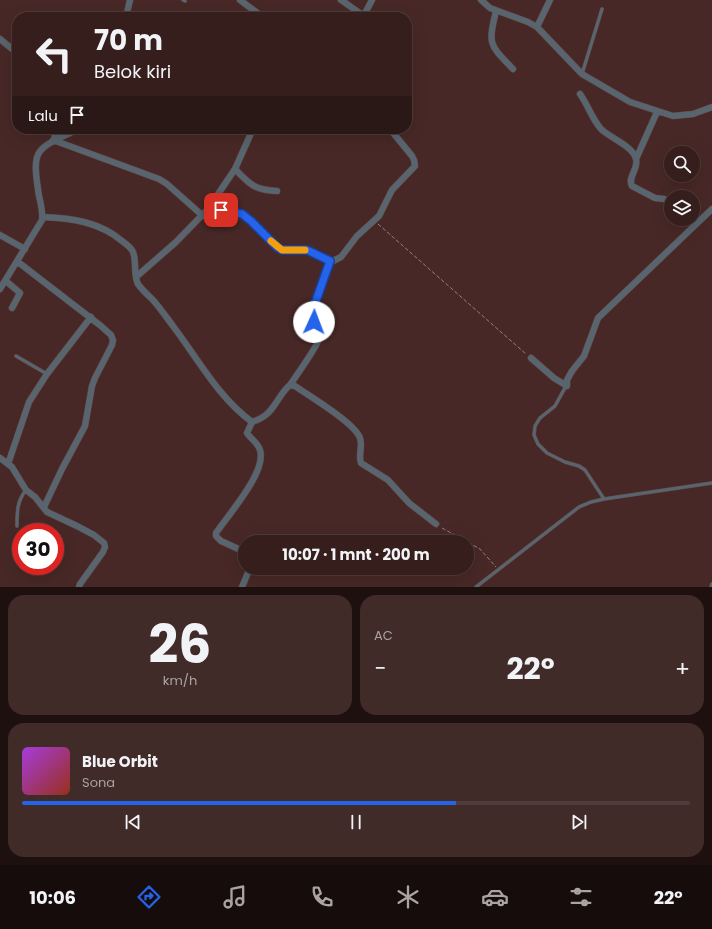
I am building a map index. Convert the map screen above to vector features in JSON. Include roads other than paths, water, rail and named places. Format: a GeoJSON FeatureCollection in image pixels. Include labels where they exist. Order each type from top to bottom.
{"type":"FeatureCollection","features":[{"type":"Feature","properties":{"kind":"street"},"geometry":{"type":"LineString","coordinates":[[127,12],[130,0]]}},
{"type":"Feature","properties":{"kind":"street"},"geometry":{"type":"LineString","coordinates":[[240,0],[256,12]]}},
{"type":"Feature","properties":{"kind":"street"},"geometry":{"type":"LineString","coordinates":[[341,0],[358,12]]}},
{"type":"Feature","properties":{"kind":"street"},"geometry":{"type":"LineString","coordinates":[[366,12],[372,0]]}},
{"type":"Feature","properties":{"kind":"street"},"geometry":{"type":"LineString","coordinates":[[480,0],[496,11],[528,22],[537,27],[582,74],[630,102],[673,116],[694,114],[712,107]]}},
{"type":"Feature","properties":{"kind":"street"},"geometry":{"type":"LineString","coordinates":[[537,27],[550,0]]}},
{"type":"Feature","properties":{"kind":"street"},"geometry":{"type":"LineString","coordinates":[[496,11],[491,32],[493,44],[495,50],[513,69]]}},
{"type":"Feature","properties":{"kind":"street"},"geometry":{"type":"LineString","coordinates":[[0,39],[12,49]]}},
{"type":"Feature","properties":{"kind":"street"},"geometry":{"type":"LineString","coordinates":[[580,94],[602,130],[630,149],[636,159]]}},
{"type":"Feature","properties":{"kind":"street"},"geometry":{"type":"LineString","coordinates":[[657,112],[636,159],[636,166],[630,180],[632,186],[655,198],[664,199]]}},
{"type":"Feature","properties":{"kind":"street"},"geometry":{"type":"LineString","coordinates":[[54,134],[54,140]]}},
{"type":"Feature","properties":{"kind":"street"},"geometry":{"type":"LineString","coordinates":[[0,289],[41,224],[43,216],[36,159],[40,150],[44,146],[67,134]]}},
{"type":"Feature","properties":{"kind":"street"},"geometry":{"type":"LineString","coordinates":[[136,277],[208,210],[235,169],[251,134]]}},
{"type":"Feature","properties":{"kind":"street"},"geometry":{"type":"LineString","coordinates":[[208,210],[242,214],[282,250],[307,250],[333,261],[341,257],[357,236],[374,221],[381,212],[392,190],[415,166],[412,156],[394,134]]}},
{"type":"Feature","properties":{"kind":"street"},"geometry":{"type":"LineString","coordinates":[[54,140],[159,179],[171,187],[203,216]]}},
{"type":"Feature","properties":{"kind":"street"},"geometry":{"type":"LineString","coordinates":[[235,169],[254,187],[266,191],[277,192]]}},
{"type":"Feature","properties":{"kind":"street"},"geometry":{"type":"LineString","coordinates":[[700,217],[712,209]]}},
{"type":"Feature","properties":{"kind":"street"},"geometry":{"type":"LineString","coordinates":[[43,216],[82,221],[100,227],[118,237],[132,250],[138,285],[174,327],[222,394],[238,412],[252,422]]}},
{"type":"Feature","properties":{"kind":"street"},"geometry":{"type":"LineString","coordinates":[[531,358],[554,378],[567,386],[572,371],[584,356],[598,318],[690,226]]}},
{"type":"Feature","properties":{"kind":"street"},"geometry":{"type":"LineString","coordinates":[[0,235],[25,249]]}},
{"type":"Feature","properties":{"kind":"street"},"geometry":{"type":"LineString","coordinates":[[238,549],[221,541],[216,536],[216,533],[253,482],[259,463],[261,453],[260,448],[246,432],[252,422],[269,412],[319,341],[319,332],[312,319],[312,312],[330,261]]}},
{"type":"Feature","properties":{"kind":"street"},"geometry":{"type":"LineString","coordinates":[[18,262],[91,317],[111,335],[112,340],[112,345],[93,382],[85,426],[44,507]]}},
{"type":"Feature","properties":{"kind":"street"},"geometry":{"type":"LineString","coordinates":[[6,281],[20,293],[12,308]]}},
{"type":"Feature","properties":{"kind":"street"},"geometry":{"type":"LineString","coordinates":[[8,464],[29,402],[91,317]]}},
{"type":"Feature","properties":{"kind":"street"},"geometry":{"type":"LineString","coordinates":[[290,384],[323,404],[354,429],[361,441],[361,463],[388,480],[409,503],[436,524]]}},
{"type":"Feature","properties":{"kind":"street"},"geometry":{"type":"LineString","coordinates":[[0,458],[8,464],[17,475],[26,490],[51,514],[82,528],[104,544],[105,547],[103,552],[79,587]]}},
{"type":"Feature","properties":{"kind":"street"},"geometry":{"type":"LineString","coordinates":[[242,587],[247,575]]}},
{"type":"Feature","properties":{"kind":"lane"},"geometry":{"type":"LineString","coordinates":[[582,74],[602,9]]}},
{"type":"Feature","properties":{"kind":"lane"},"geometry":{"type":"LineString","coordinates":[[16,356],[48,374]]}},
{"type":"Feature","properties":{"kind":"lane"},"geometry":{"type":"LineString","coordinates":[[567,386],[555,406],[540,418],[535,426],[534,435],[538,444],[547,453],[565,462],[579,466],[585,470],[604,500]]}},
{"type":"Feature","properties":{"kind":"lane"},"geometry":{"type":"LineString","coordinates":[[476,587],[579,507],[591,502],[712,483]]}},
{"type":"Feature","properties":{"kind":"lane"},"geometry":{"type":"LineString","coordinates":[[17,523],[20,499],[26,490]]}}]}
